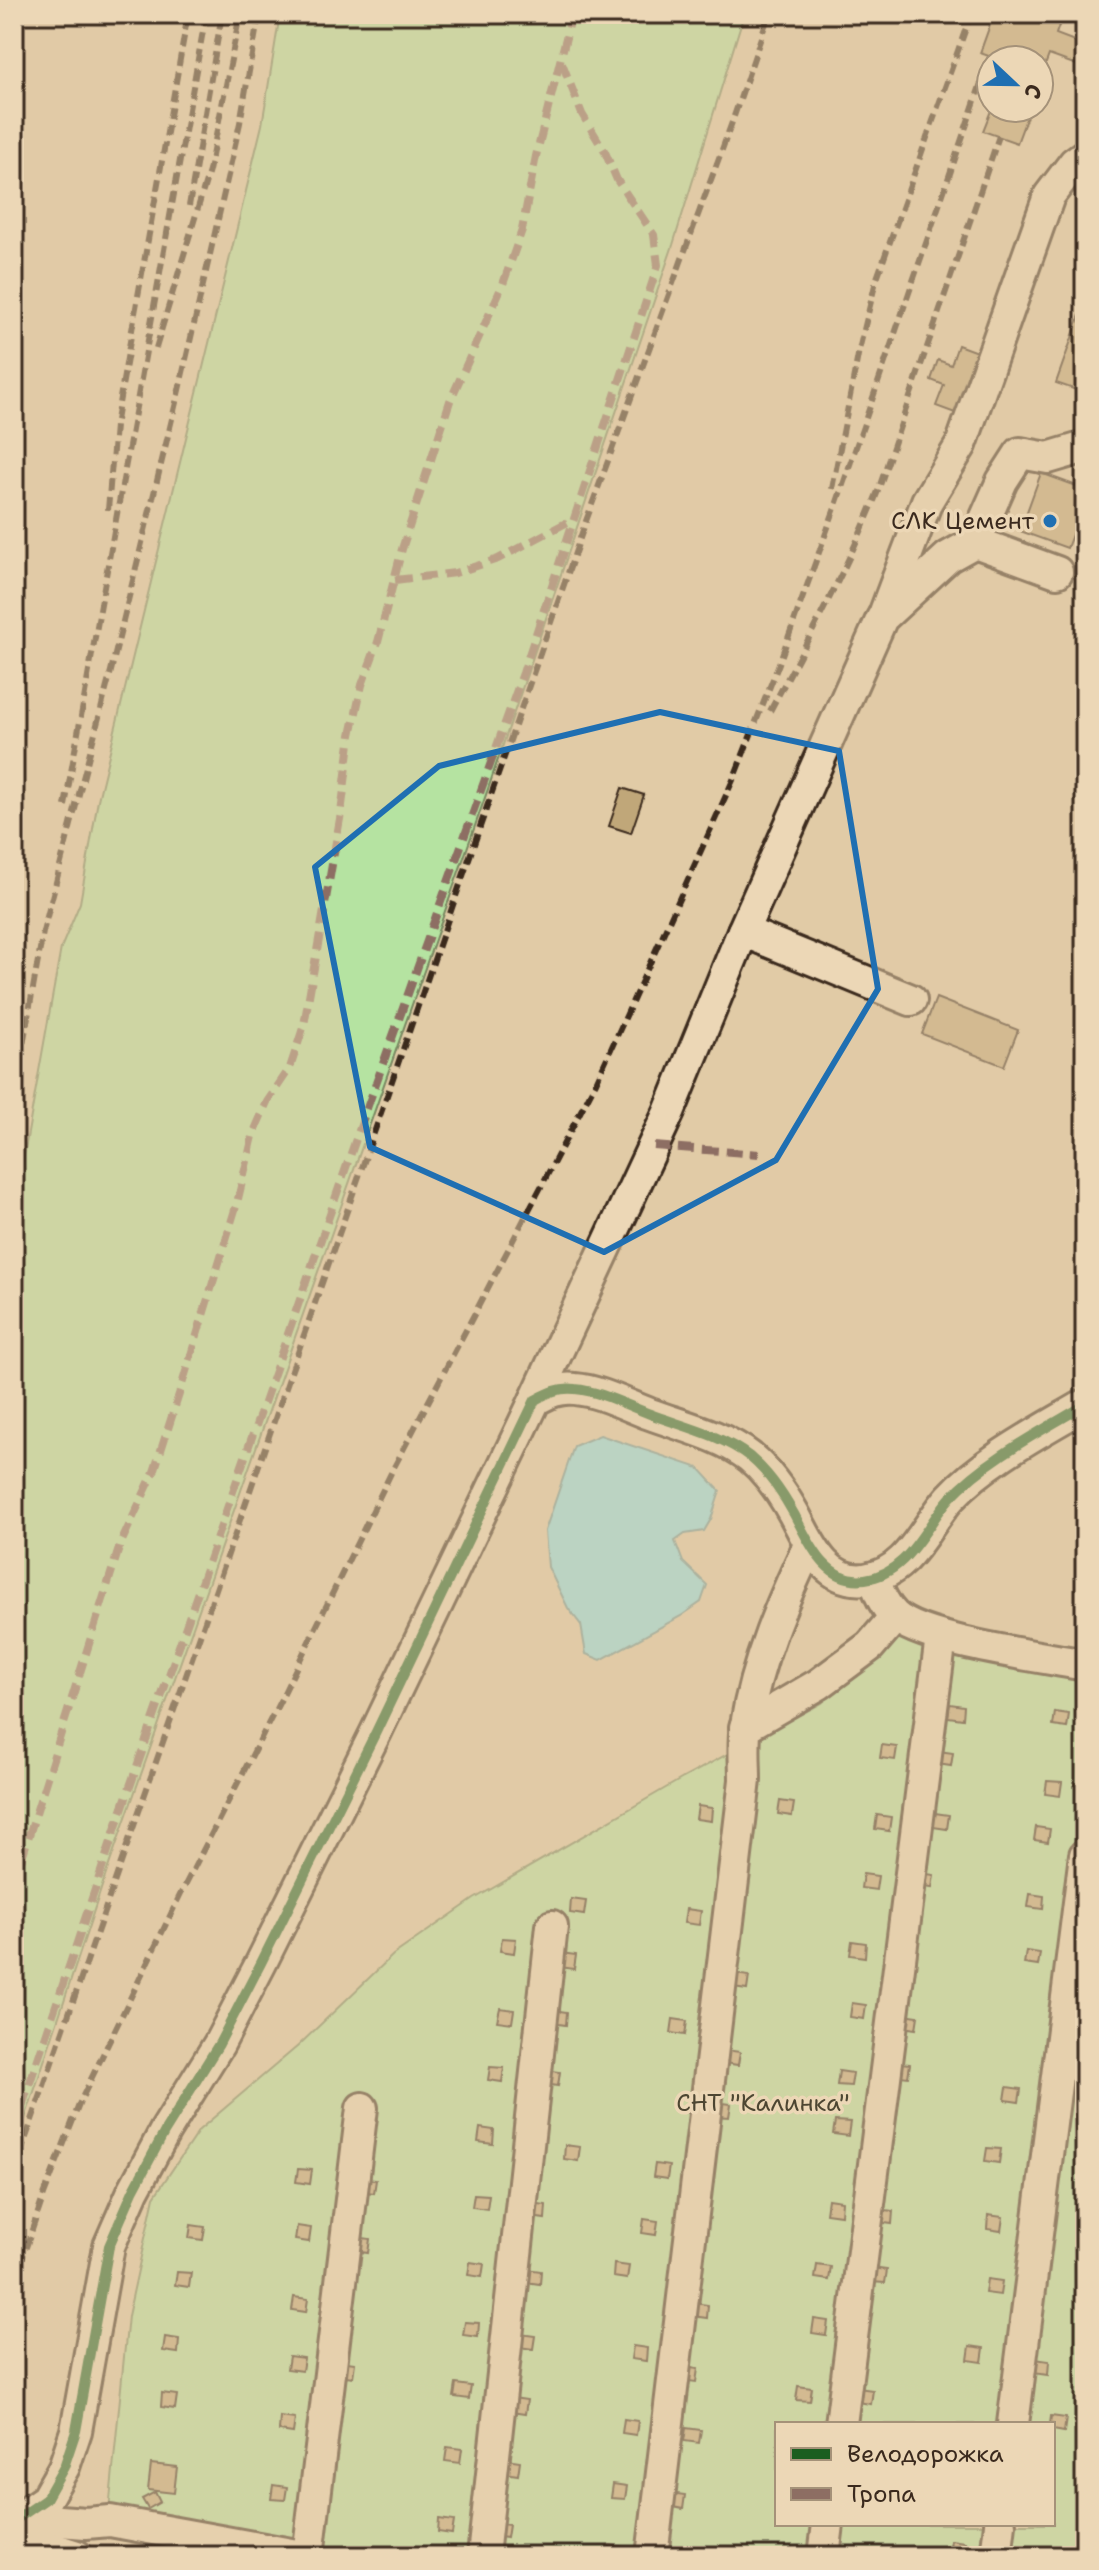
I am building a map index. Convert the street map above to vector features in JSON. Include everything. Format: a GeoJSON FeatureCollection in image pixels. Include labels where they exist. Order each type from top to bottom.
{"type":"FeatureCollection","features":[{"type":"Feature","properties":{"kind":"street"},"geometry":{"type":"LineString","coordinates":[[16,2525],[46,2499],[64,2467],[76,2431],[109,2246],[133,2191],[165,2131],[219,2044],[261,1963],[535,1400],[669,1112],[743,931],[882,618],[927,501],[961,445],[1049,196],[1074,163],[1085,155]]}},
{"type":"Feature","properties":{"kind":"street"},"geometry":{"type":"LineString","coordinates":[[1048,458],[1085,447]]}},
{"type":"Feature","properties":{"kind":"street"},"geometry":{"type":"LineString","coordinates":[[882,618],[948,557],[975,542],[1002,481],[1020,453],[1048,458],[1085,472]]}},
{"type":"Feature","properties":{"kind":"street"},"geometry":{"type":"LineString","coordinates":[[975,542],[1057,572]]}},
{"type":"Feature","properties":{"kind":"street"},"geometry":{"type":"LineString","coordinates":[[743,931],[911,1000]]}},
{"type":"Feature","properties":{"kind":"street"},"geometry":{"type":"LineString","coordinates":[[535,1400],[554,1390],[574,1389],[600,1395],[725,1442],[749,1456],[768,1474],[809,1545],[826,1567],[843,1576],[861,1580],[887,1573],[902,1561],[950,1498],[978,1472],[1085,1405]]}},
{"type":"Feature","properties":{"kind":"street"},"geometry":{"type":"LineString","coordinates":[[652,2556],[745,1780],[745,1727],[756,1682],[783,1601],[809,1545]]}},
{"type":"Feature","properties":{"kind":"street"},"geometry":{"type":"LineString","coordinates":[[874,1577],[880,1597],[895,1617],[941,1637],[1085,1665]]}},
{"type":"Feature","properties":{"kind":"street"},"geometry":{"type":"LineString","coordinates":[[745,1727],[819,1684],[870,1646],[895,1617]]}},
{"type":"Feature","properties":{"kind":"street"},"geometry":{"type":"LineString","coordinates":[[841,2422],[941,1637]]}},
{"type":"Feature","properties":{"kind":"street"},"geometry":{"type":"LineString","coordinates":[[1013,2422],[1085,1855]]}},
{"type":"Feature","properties":{"kind":"street"},"geometry":{"type":"LineString","coordinates":[[483,2556],[552,1926]]}},
{"type":"Feature","properties":{"kind":"street"},"geometry":{"type":"LineString","coordinates":[[16,2525],[110,2521],[305,2556],[362,2108]]}},
{"type":"Feature","properties":{"kind":"street"},"geometry":{"type":"LineString","coordinates":[[16,2525],[77,2556]]}},
{"type":"Feature","properties":{"kind":"street"},"geometry":{"type":"LineString","coordinates":[[824,2556],[828,2526]]}},
{"type":"Feature","properties":{"kind":"street"},"geometry":{"type":"LineString","coordinates":[[996,2556],[1000,2526]]}},
{"type":"Feature","properties":{"kind":"highlighted area"},"geometry":{"type":"Polygon","coordinates":[[[660,712],[839,751],[878,989],[776,1160],[604,1252],[370,1147],[315,867],[439,766],[660,712]]]}},
{"type":"Feature","properties":{"kind":"green space"},"geometry":{"type":"Polygon","coordinates":[[[280,14],[744,14],[673,245],[488,789],[107,1871],[14,2152],[14,1211],[61,948],[80,903],[98,800],[262,125],[280,14]]]}},
{"type":"Feature","properties":{"kind":"green space","name":"СНТ \"Калинка\""},"geometry":{"type":"Polygon","coordinates":[[[930,1621],[1085,1652],[1085,2556],[236,2556],[107,2531],[128,2316],[154,2197],[199,2130],[298,2046],[393,1955],[474,1899],[683,1778],[822,1703],[886,1637],[930,1621]]]}},
{"type":"Feature","properties":{"kind":"water"},"geometry":{"type":"Polygon","coordinates":[[[600,1435],[699,1468],[720,1491],[704,1531],[685,1534],[675,1541],[683,1562],[707,1585],[701,1602],[601,1660],[586,1654],[581,1625],[568,1608],[548,1567],[545,1531],[574,1446],[600,1435]]]}},
{"type":"Feature","properties":{"kind":"building"},"geometry":{"type":"Polygon","coordinates":[[[994,14],[1063,14],[1056,34],[1085,45],[1085,68],[1055,57],[1055,44],[983,44],[994,14]]]}},
{"type":"Feature","properties":{"kind":"building"},"geometry":{"type":"Polygon","coordinates":[[[986,124],[1024,124],[1017,143],[983,131],[986,124]]]}},
{"type":"Feature","properties":{"kind":"building"},"geometry":{"type":"Polygon","coordinates":[[[1085,301],[1085,393],[1056,383],[1085,301]]]}},
{"type":"Feature","properties":{"kind":"building"},"geometry":{"type":"Polygon","coordinates":[[[958,345],[977,352],[955,413],[936,406],[944,385],[931,380],[938,360],[951,365],[958,345]]]}},
{"type":"Feature","properties":{"kind":"building"},"geometry":{"type":"Polygon","coordinates":[[[1041,473],[1085,489],[1085,513],[1081,511],[1067,548],[1020,531],[1041,473]]]}},
{"type":"Feature","properties":{"kind":"building"},"geometry":{"type":"Polygon","coordinates":[[[622,788],[644,795],[631,833],[609,826],[622,788]]]}},
{"type":"Feature","properties":{"kind":"building"},"geometry":{"type":"Polygon","coordinates":[[[936,998],[1018,1030],[1004,1066],[922,1034],[936,998]]]}},
{"type":"Feature","properties":{"kind":"building"},"geometry":{"type":"Polygon","coordinates":[[[950,1704],[964,1706],[963,1719],[948,1717],[950,1704]]]}},
{"type":"Feature","properties":{"kind":"building"},"geometry":{"type":"Polygon","coordinates":[[[1055,1712],[1069,1714],[1067,1728],[1053,1726],[1055,1712]]]}},
{"type":"Feature","properties":{"kind":"building"},"geometry":{"type":"Polygon","coordinates":[[[882,1745],[897,1747],[895,1760],[880,1758],[882,1745]]]}},
{"type":"Feature","properties":{"kind":"building"},"geometry":{"type":"Polygon","coordinates":[[[939,1751],[953,1753],[951,1766],[937,1764],[939,1751]]]}},
{"type":"Feature","properties":{"kind":"building"},"geometry":{"type":"Polygon","coordinates":[[[1047,1781],[1062,1782],[1060,1796],[1045,1794],[1047,1781]]]}},
{"type":"Feature","properties":{"kind":"building"},"geometry":{"type":"Polygon","coordinates":[[[780,1801],[794,1803],[792,1816],[778,1814],[780,1801]]]}},
{"type":"Feature","properties":{"kind":"building"},"geometry":{"type":"Polygon","coordinates":[[[698,1806],[712,1808],[711,1821],[696,1819],[698,1806]]]}},
{"type":"Feature","properties":{"kind":"building"},"geometry":{"type":"Polygon","coordinates":[[[935,1813],[949,1815],[947,1829],[933,1827],[935,1813]]]}},
{"type":"Feature","properties":{"kind":"building"},"geometry":{"type":"Polygon","coordinates":[[[877,1815],[891,1817],[889,1831],[875,1829],[877,1815]]]}},
{"type":"Feature","properties":{"kind":"building"},"geometry":{"type":"Polygon","coordinates":[[[1036,1827],[1050,1829],[1048,1842],[1034,1840],[1036,1827]]]}},
{"type":"Feature","properties":{"kind":"building"},"geometry":{"type":"Polygon","coordinates":[[[920,1873],[934,1875],[932,1888],[918,1886],[920,1873]]]}},
{"type":"Feature","properties":{"kind":"building"},"geometry":{"type":"Polygon","coordinates":[[[863,1874],[878,1876],[876,1890],[861,1888],[863,1874]]]}},
{"type":"Feature","properties":{"kind":"building"},"geometry":{"type":"Polygon","coordinates":[[[1030,1894],[1044,1896],[1043,1909],[1028,1907],[1030,1894]]]}},
{"type":"Feature","properties":{"kind":"building"},"geometry":{"type":"Polygon","coordinates":[[[571,1899],[586,1901],[584,1915],[570,1913],[571,1899]]]}},
{"type":"Feature","properties":{"kind":"building"},"geometry":{"type":"Polygon","coordinates":[[[686,1909],[701,1911],[699,1925],[684,1923],[686,1909]]]}},
{"type":"Feature","properties":{"kind":"building"},"geometry":{"type":"Polygon","coordinates":[[[502,1938],[516,1939],[514,1953],[500,1951],[502,1938]]]}},
{"type":"Feature","properties":{"kind":"building"},"geometry":{"type":"Polygon","coordinates":[[[852,1941],[866,1943],[865,1957],[850,1955],[852,1941]]]}},
{"type":"Feature","properties":{"kind":"building"},"geometry":{"type":"Polygon","coordinates":[[[1026,1951],[1040,1953],[1038,1966],[1024,1964],[1026,1951]]]}},
{"type":"Feature","properties":{"kind":"building"},"geometry":{"type":"Polygon","coordinates":[[[561,1953],[576,1955],[574,1969],[560,1967],[561,1953]]]}},
{"type":"Feature","properties":{"kind":"building"},"geometry":{"type":"Polygon","coordinates":[[[735,1974],[749,1976],[747,1990],[733,1988],[735,1974]]]}},
{"type":"Feature","properties":{"kind":"building"},"geometry":{"type":"Polygon","coordinates":[[[852,2003],[866,2005],[864,2019],[850,2017],[852,2003]]]}},
{"type":"Feature","properties":{"kind":"building"},"geometry":{"type":"Polygon","coordinates":[[[500,2008],[514,2010],[512,2023],[497,2021],[500,2008]]]}},
{"type":"Feature","properties":{"kind":"building"},"geometry":{"type":"Polygon","coordinates":[[[553,2010],[567,2012],[566,2025],[551,2023],[553,2010]]]}},
{"type":"Feature","properties":{"kind":"building"},"geometry":{"type":"Polygon","coordinates":[[[904,2014],[918,2016],[916,2029],[902,2027],[904,2014]]]}},
{"type":"Feature","properties":{"kind":"building"},"geometry":{"type":"Polygon","coordinates":[[[673,2019],[687,2021],[685,2035],[671,2033],[673,2019]]]}},
{"type":"Feature","properties":{"kind":"building"},"geometry":{"type":"Polygon","coordinates":[[[726,2050],[740,2052],[738,2065],[724,2063],[726,2050]]]}},
{"type":"Feature","properties":{"kind":"building"},"geometry":{"type":"Polygon","coordinates":[[[895,2062],[910,2064],[908,2077],[893,2075],[895,2062]]]}},
{"type":"Feature","properties":{"kind":"building"},"geometry":{"type":"Polygon","coordinates":[[[490,2067],[504,2068],[502,2082],[488,2080],[490,2067]]]}},
{"type":"Feature","properties":{"kind":"building"},"geometry":{"type":"Polygon","coordinates":[[[546,2070],[560,2072],[558,2086],[544,2084],[546,2070]]]}},
{"type":"Feature","properties":{"kind":"building"},"geometry":{"type":"Polygon","coordinates":[[[839,2071],[853,2073],[851,2086],[837,2085],[839,2071]]]}},
{"type":"Feature","properties":{"kind":"building"},"geometry":{"type":"Polygon","coordinates":[[[1007,2087],[1021,2089],[1019,2102],[1005,2100],[1007,2087]]]}},
{"type":"Feature","properties":{"kind":"building"},"geometry":{"type":"Polygon","coordinates":[[[716,2102],[731,2104],[729,2117],[715,2116],[716,2102]]]}},
{"type":"Feature","properties":{"kind":"building"},"geometry":{"type":"Polygon","coordinates":[[[835,2121],[850,2122],[848,2136],[833,2134],[835,2121]]]}},
{"type":"Feature","properties":{"kind":"building"},"geometry":{"type":"Polygon","coordinates":[[[480,2128],[494,2130],[493,2144],[478,2142],[480,2128]]]}},
{"type":"Feature","properties":{"kind":"building"},"geometry":{"type":"Polygon","coordinates":[[[565,2145],[580,2147],[578,2161],[564,2159],[565,2145]]]}},
{"type":"Feature","properties":{"kind":"building"},"geometry":{"type":"Polygon","coordinates":[[[987,2148],[1001,2149],[999,2163],[985,2161],[987,2148]]]}},
{"type":"Feature","properties":{"kind":"building"},"geometry":{"type":"Polygon","coordinates":[[[655,2164],[669,2166],[667,2179],[653,2177],[655,2164]]]}},
{"type":"Feature","properties":{"kind":"building"},"geometry":{"type":"Polygon","coordinates":[[[298,2169],[312,2170],[310,2184],[296,2182],[298,2169]]]}},
{"type":"Feature","properties":{"kind":"building"},"geometry":{"type":"Polygon","coordinates":[[[362,2178],[376,2180],[374,2193],[360,2191],[362,2178]]]}},
{"type":"Feature","properties":{"kind":"building"},"geometry":{"type":"Polygon","coordinates":[[[474,2194],[489,2195],[487,2209],[472,2207],[474,2194]]]}},
{"type":"Feature","properties":{"kind":"building"},"geometry":{"type":"Polygon","coordinates":[[[828,2199],[842,2201],[841,2215],[826,2213],[828,2199]]]}},
{"type":"Feature","properties":{"kind":"building"},"geometry":{"type":"Polygon","coordinates":[[[532,2203],[546,2205],[545,2219],[530,2217],[532,2203]]]}},
{"type":"Feature","properties":{"kind":"building"},"geometry":{"type":"Polygon","coordinates":[[[879,2209],[893,2211],[892,2224],[877,2222],[879,2209]]]}},
{"type":"Feature","properties":{"kind":"building"},"geometry":{"type":"Polygon","coordinates":[[[988,2215],[1003,2217],[1001,2231],[987,2229],[988,2215]]]}},
{"type":"Feature","properties":{"kind":"building"},"geometry":{"type":"Polygon","coordinates":[[[644,2219],[658,2221],[656,2235],[642,2233],[644,2219]]]}},
{"type":"Feature","properties":{"kind":"building"},"geometry":{"type":"Polygon","coordinates":[[[191,2225],[205,2227],[203,2240],[189,2238],[191,2225]]]}},
{"type":"Feature","properties":{"kind":"building"},"geometry":{"type":"Polygon","coordinates":[[[297,2226],[311,2228],[309,2242],[295,2240],[297,2226]]]}},
{"type":"Feature","properties":{"kind":"building"},"geometry":{"type":"Polygon","coordinates":[[[356,2237],[370,2239],[368,2253],[354,2251],[356,2237]]]}},
{"type":"Feature","properties":{"kind":"building"},"geometry":{"type":"Polygon","coordinates":[[[470,2262],[484,2264],[482,2277],[468,2275],[470,2262]]]}},
{"type":"Feature","properties":{"kind":"building"},"geometry":{"type":"Polygon","coordinates":[[[614,2264],[629,2266],[627,2279],[613,2277],[614,2264]]]}},
{"type":"Feature","properties":{"kind":"building"},"geometry":{"type":"Polygon","coordinates":[[[817,2265],[831,2267],[829,2280],[815,2278],[817,2265]]]}},
{"type":"Feature","properties":{"kind":"building"},"geometry":{"type":"Polygon","coordinates":[[[872,2268],[887,2270],[885,2283],[871,2282],[872,2268]]]}},
{"type":"Feature","properties":{"kind":"building"},"geometry":{"type":"Polygon","coordinates":[[[527,2269],[541,2271],[540,2284],[525,2282],[527,2269]]]}},
{"type":"Feature","properties":{"kind":"building"},"geometry":{"type":"Polygon","coordinates":[[[177,2272],[191,2273],[189,2287],[175,2285],[177,2272]]]}},
{"type":"Feature","properties":{"kind":"building"},"geometry":{"type":"Polygon","coordinates":[[[987,2279],[1002,2281],[1000,2295],[985,2293],[987,2279]]]}},
{"type":"Feature","properties":{"kind":"building"},"geometry":{"type":"Polygon","coordinates":[[[294,2297],[308,2299],[306,2312],[292,2310],[294,2297]]]}},
{"type":"Feature","properties":{"kind":"building"},"geometry":{"type":"Polygon","coordinates":[[[694,2303],[708,2305],[707,2318],[692,2316],[694,2303]]]}},
{"type":"Feature","properties":{"kind":"building"},"geometry":{"type":"Polygon","coordinates":[[[814,2319],[828,2321],[826,2335],[812,2333],[814,2319]]]}},
{"type":"Feature","properties":{"kind":"building"},"geometry":{"type":"Polygon","coordinates":[[[465,2322],[479,2323],[478,2337],[463,2335],[465,2322]]]}},
{"type":"Feature","properties":{"kind":"building"},"geometry":{"type":"Polygon","coordinates":[[[520,2334],[535,2336],[533,2349],[519,2347],[520,2334]]]}},
{"type":"Feature","properties":{"kind":"building"},"geometry":{"type":"Polygon","coordinates":[[[165,2337],[179,2339],[178,2353],[163,2351],[165,2337]]]}},
{"type":"Feature","properties":{"kind":"building"},"geometry":{"type":"Polygon","coordinates":[[[633,2346],[647,2348],[646,2361],[631,2359],[633,2346]]]}},
{"type":"Feature","properties":{"kind":"building"},"geometry":{"type":"Polygon","coordinates":[[[970,2346],[984,2348],[982,2362],[968,2360],[970,2346]]]}},
{"type":"Feature","properties":{"kind":"building"},"geometry":{"type":"Polygon","coordinates":[[[289,2356],[304,2358],[302,2371],[287,2369],[289,2356]]]}},
{"type":"Feature","properties":{"kind":"building"},"geometry":{"type":"Polygon","coordinates":[[[1035,2359],[1049,2361],[1048,2375],[1033,2373],[1035,2359]]]}},
{"type":"Feature","properties":{"kind":"building"},"geometry":{"type":"Polygon","coordinates":[[[340,2361],[355,2363],[353,2377],[338,2375],[340,2361]]]}},
{"type":"Feature","properties":{"kind":"building"},"geometry":{"type":"Polygon","coordinates":[[[683,2367],[698,2369],[696,2382],[681,2380],[683,2367]]]}},
{"type":"Feature","properties":{"kind":"building"},"geometry":{"type":"Polygon","coordinates":[[[456,2384],[471,2386],[469,2399],[454,2397],[456,2384]]]}},
{"type":"Feature","properties":{"kind":"building"},"geometry":{"type":"Polygon","coordinates":[[[798,2386],[812,2388],[810,2401],[796,2400],[798,2386]]]}},
{"type":"Feature","properties":{"kind":"building"},"geometry":{"type":"Polygon","coordinates":[[[858,2388],[873,2390],[871,2404],[857,2402],[858,2388]]]}},
{"type":"Feature","properties":{"kind":"building"},"geometry":{"type":"Polygon","coordinates":[[[162,2393],[177,2395],[175,2409],[161,2407],[162,2393]]]}},
{"type":"Feature","properties":{"kind":"building"},"geometry":{"type":"Polygon","coordinates":[[[513,2398],[527,2400],[525,2414],[511,2412],[513,2398]]]}},
{"type":"Feature","properties":{"kind":"building"},"geometry":{"type":"Polygon","coordinates":[[[1051,2416],[1066,2418],[1064,2432],[1055,2430],[1055,2422],[1050,2422],[1051,2416]]]}},
{"type":"Feature","properties":{"kind":"building"},"geometry":{"type":"Polygon","coordinates":[[[280,2417],[295,2419],[293,2433],[279,2431],[280,2417]]]}},
{"type":"Feature","properties":{"kind":"building"},"geometry":{"type":"Polygon","coordinates":[[[624,2419],[638,2421],[636,2435],[622,2433],[624,2419]]]}},
{"type":"Feature","properties":{"kind":"building"},"geometry":{"type":"Polygon","coordinates":[[[686,2428],[701,2430],[699,2443],[684,2441],[686,2428]]]}},
{"type":"Feature","properties":{"kind":"building"},"geometry":{"type":"Polygon","coordinates":[[[447,2447],[462,2449],[460,2463],[445,2461],[447,2447]]]}},
{"type":"Feature","properties":{"kind":"building"},"geometry":{"type":"Polygon","coordinates":[[[506,2459],[520,2461],[518,2475],[504,2473],[506,2459]]]}},
{"type":"Feature","properties":{"kind":"building"},"geometry":{"type":"Polygon","coordinates":[[[151,2464],[177,2467],[174,2493],[148,2490],[151,2464]]]}},
{"type":"Feature","properties":{"kind":"building"},"geometry":{"type":"Polygon","coordinates":[[[613,2484],[627,2486],[625,2499],[611,2498],[613,2484]]]}},
{"type":"Feature","properties":{"kind":"building"},"geometry":{"type":"Polygon","coordinates":[[[273,2485],[287,2487],[285,2500],[271,2499],[273,2485]]]}},
{"type":"Feature","properties":{"kind":"building"},"geometry":{"type":"Polygon","coordinates":[[[155,2492],[160,2502],[148,2509],[142,2499],[155,2492]]]}},
{"type":"Feature","properties":{"kind":"building"},"geometry":{"type":"Polygon","coordinates":[[[670,2493],[685,2495],[683,2509],[668,2506],[670,2493]]]}},
{"type":"Feature","properties":{"kind":"building"},"geometry":{"type":"Polygon","coordinates":[[[439,2519],[454,2521],[452,2534],[438,2532],[439,2519]]]}},
{"type":"Feature","properties":{"kind":"building"},"geometry":{"type":"Polygon","coordinates":[[[495,2523],[509,2525],[507,2538],[493,2536],[495,2523]]]}},
{"type":"Feature","properties":{"kind":"building"},"geometry":{"type":"Polygon","coordinates":[[[951,2540],[965,2542],[963,2555],[949,2553],[951,2540]]]}},
{"type":"Feature","properties":{"kind":"building"},"geometry":{"type":"Polygon","coordinates":[[[610,2545],[625,2547],[624,2556],[609,2556],[610,2545]]]}},
{"type":"Feature","properties":{"kind":"railway"},"geometry":{"type":"LineString","coordinates":[[108,510],[115,426],[188,14]]}},
{"type":"Feature","properties":{"kind":"railway"},"geometry":{"type":"LineString","coordinates":[[65,806],[206,14]]}},
{"type":"Feature","properties":{"kind":"railway"},"geometry":{"type":"LineString","coordinates":[[189,206],[222,14]]}},
{"type":"Feature","properties":{"kind":"railway"},"geometry":{"type":"LineString","coordinates":[[156,348],[209,171],[240,14]]}},
{"type":"Feature","properties":{"kind":"railway"},"geometry":{"type":"LineString","coordinates":[[14,1096],[43,932],[111,671],[179,390],[240,123],[259,14]]}},
{"type":"Feature","properties":{"kind":"railway"},"geometry":{"type":"LineString","coordinates":[[14,2172],[586,521],[769,14]]}},
{"type":"Feature","properties":{"kind":"railway"},"geometry":{"type":"LineString","coordinates":[[832,489],[876,281],[971,14]]}},
{"type":"Feature","properties":{"kind":"railway"},"geometry":{"type":"LineString","coordinates":[[14,2282],[80,2102],[392,1471],[596,1082],[733,780],[835,508],[975,101]]}},
{"type":"Feature","properties":{"kind":"railway"},"geometry":{"type":"LineString","coordinates":[[770,711],[841,575],[878,491],[999,136]]}},
{"type":"Feature","properties":{"kind":"marked path"},"geometry":{"type":"LineString","coordinates":[[14,1883],[120,1545],[154,1472],[181,1388],[237,1203],[254,1132],[267,1102],[290,1068],[304,1025],[341,813],[351,735],[362,685],[378,642],[402,549],[450,401],[503,284],[522,230],[536,156],[572,14]]}},
{"type":"Feature","properties":{"kind":"marked path"},"geometry":{"type":"LineString","coordinates":[[14,2130],[119,1818],[356,1139],[523,673],[658,265],[654,235],[617,180],[605,152],[582,114],[562,63]]}},
{"type":"Feature","properties":{"kind":"marked path"},"geometry":{"type":"LineString","coordinates":[[395,580],[455,573],[498,559],[575,518]]}},
{"type":"Feature","properties":{"kind":"marked path"},"geometry":{"type":"LineString","coordinates":[[654,1146],[759,1154]]}},
{"type":"Feature","properties":{"kind":"cycle path"},"geometry":{"type":"LineString","coordinates":[[14,2521],[46,2499],[64,2467],[76,2431],[109,2246],[133,2191],[165,2131],[219,2044],[261,1963],[535,1400],[559,1390],[594,1392],[739,1449],[769,1476],[820,1559],[839,1575],[851,1579],[865,1579],[893,1568],[904,1559],[964,1484],[1014,1447],[1085,1405]]}},
{"type":"Feature","properties":{"kind":"place","name":"СЛК Цемент"},"geometry":{"type":"Point","coordinates":[1050,521]}}]}
